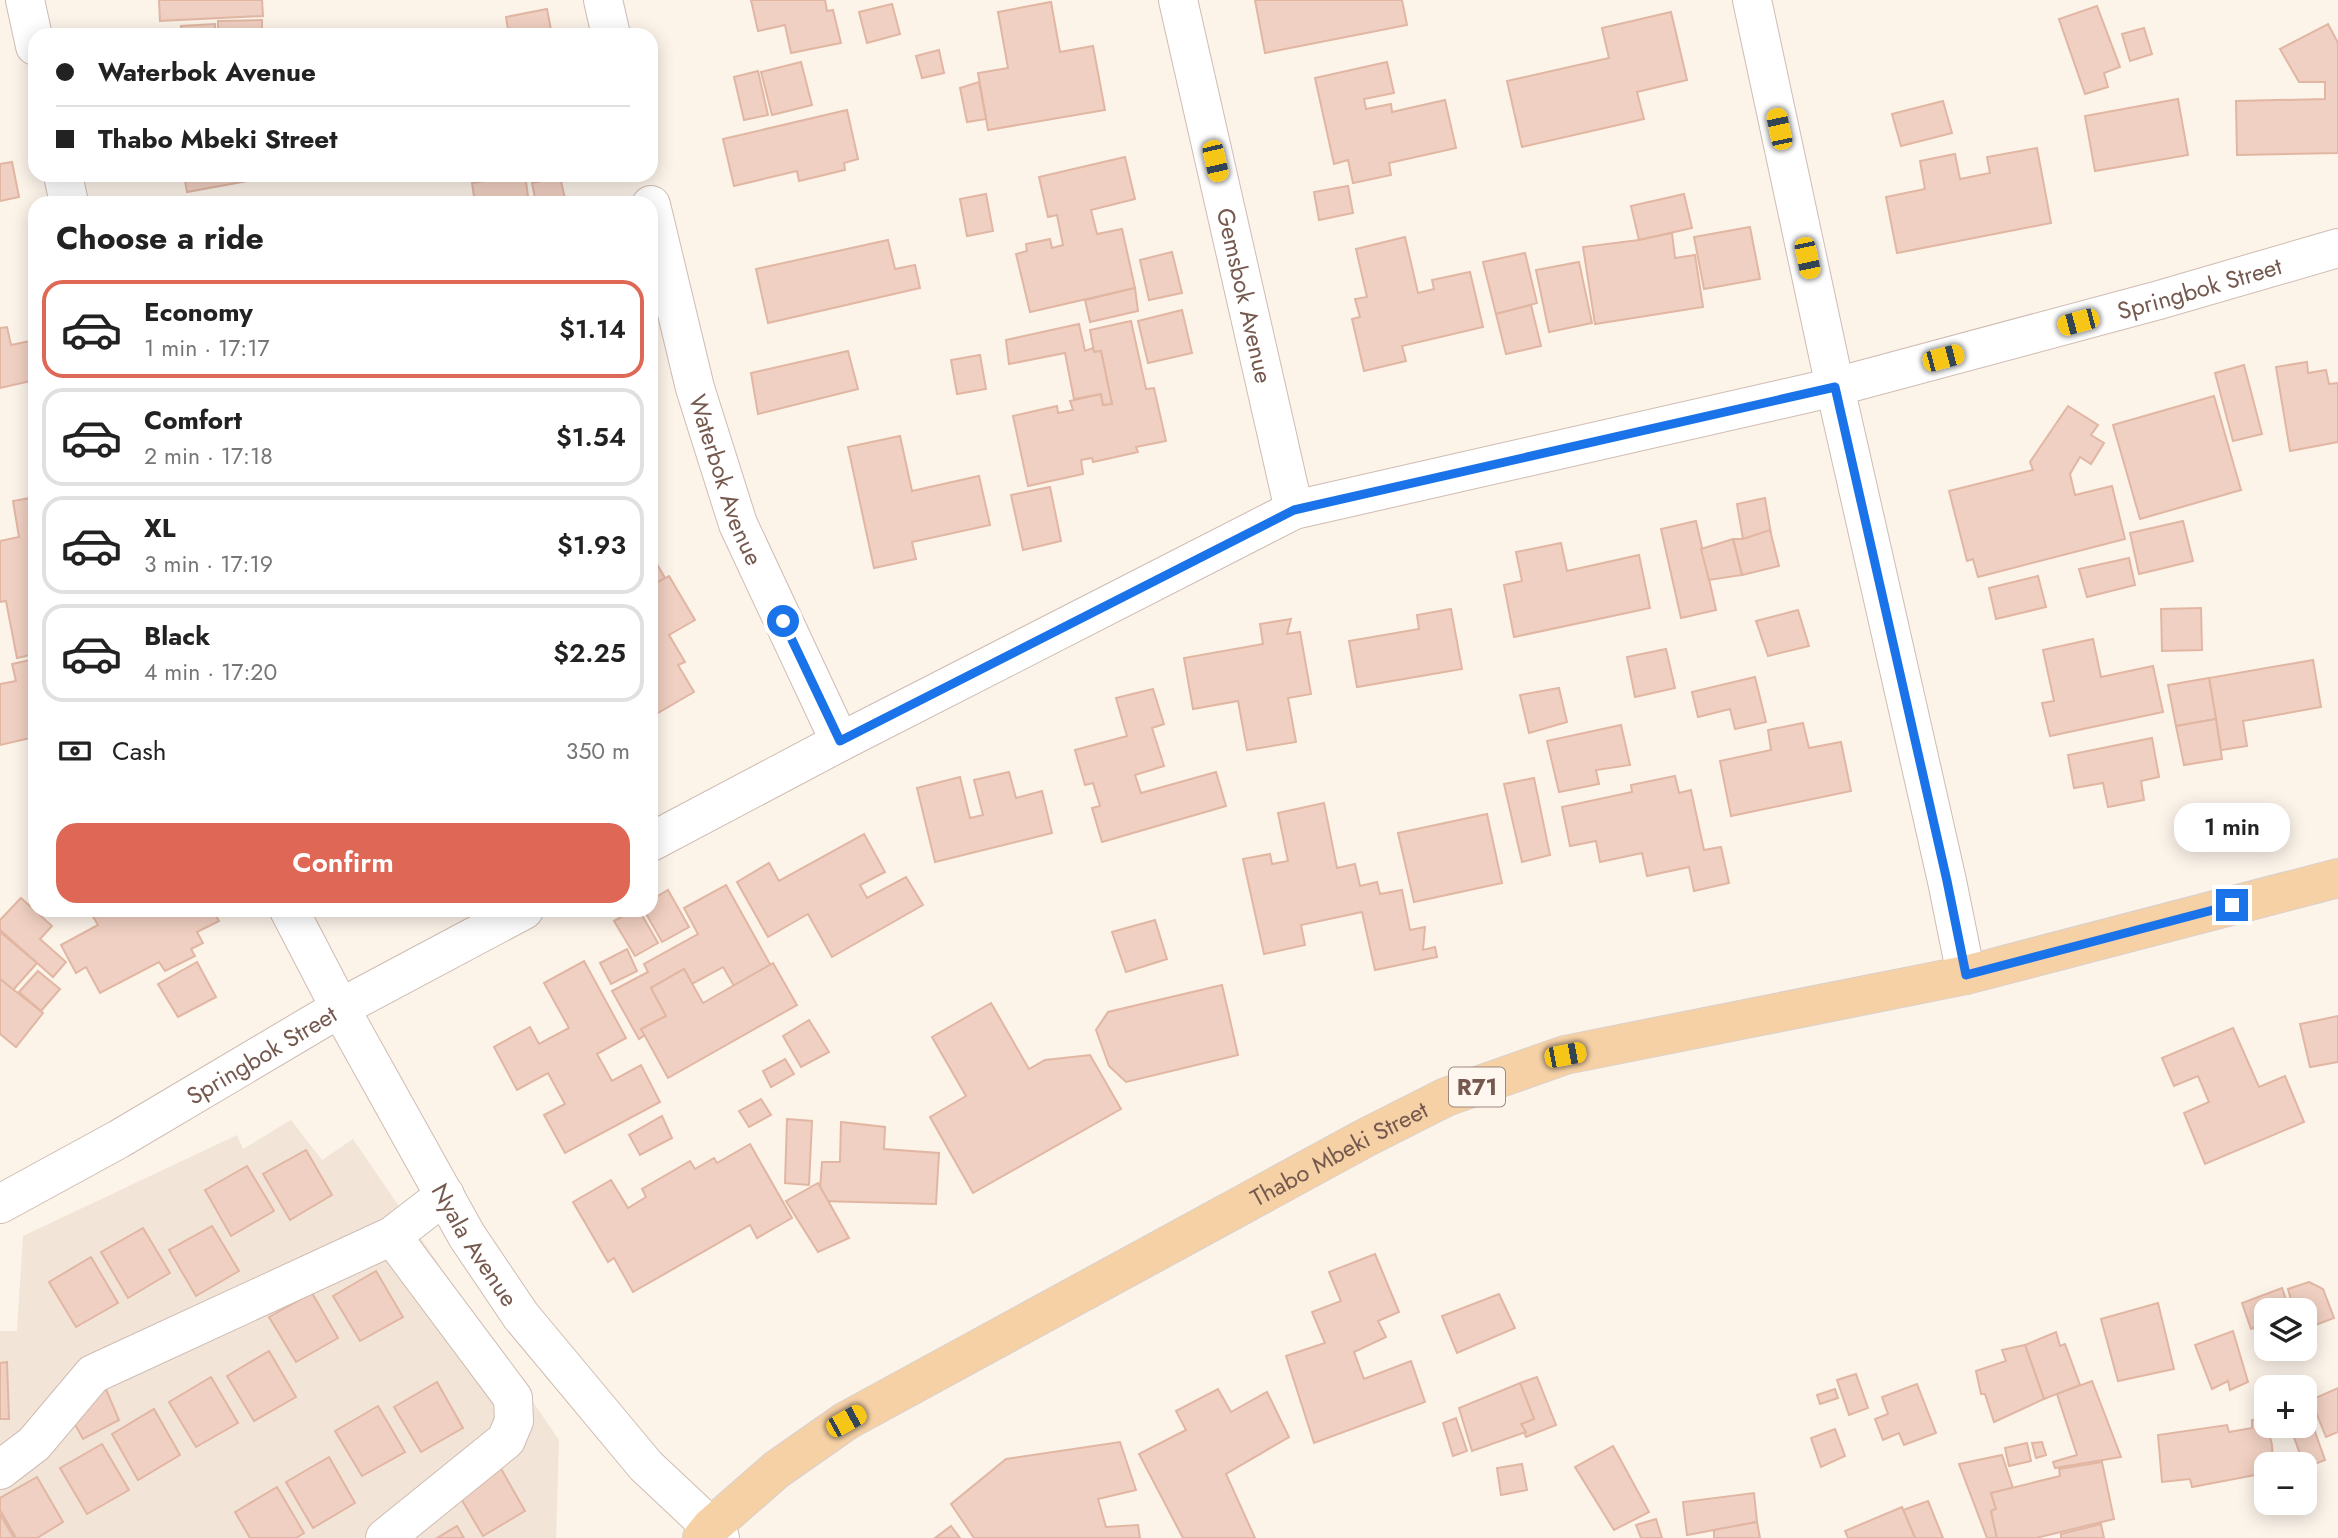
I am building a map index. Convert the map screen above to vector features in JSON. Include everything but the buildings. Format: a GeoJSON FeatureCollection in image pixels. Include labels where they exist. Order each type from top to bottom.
{"type":"FeatureCollection","features":[{"type":"Feature","properties":{"kind":"main road","name":"Thabo Mbeki Street"},"geometry":{"type":"LineString","coordinates":[[711,1534],[776,1470],[846,1421],[1365,1138],[1446,1097],[1565,1055],[1966,975],[2338,878]]}},
{"type":"Feature","properties":{"kind":"street"},"geometry":{"type":"LineString","coordinates":[[25,0],[31,28]]}},
{"type":"Feature","properties":{"kind":"street"},"geometry":{"type":"LineString","coordinates":[[603,0],[609,28]]}},
{"type":"Feature","properties":{"kind":"street","name":"Gemsbok Avenue"},"geometry":{"type":"LineString","coordinates":[[1178,0],[1294,510]]}},
{"type":"Feature","properties":{"kind":"street"},"geometry":{"type":"LineString","coordinates":[[1752,0],[1966,975]]}},
{"type":"Feature","properties":{"kind":"street","name":"Waterbok Avenue"},"geometry":{"type":"LineString","coordinates":[[658,233],[695,388],[738,524],[840,741]]}},
{"type":"Feature","properties":{"kind":"street","name":"Springbok Street"},"geometry":{"type":"LineString","coordinates":[[658,838],[840,741],[1294,510],[1835,387],[2159,300],[2338,248]]}},
{"type":"Feature","properties":{"kind":"street","name":"Nyala Avenue"},"geometry":{"type":"LineString","coordinates":[[293,917],[467,1236],[521,1316],[646,1466],[711,1534]]}},
{"type":"Feature","properties":{"kind":"street","name":"Springbok Street"},"geometry":{"type":"LineString","coordinates":[[0,1204],[118,1139],[340,1008],[510,917]]}},
{"type":"Feature","properties":{"kind":"street"},"geometry":{"type":"LineString","coordinates":[[0,1470],[34,1444],[93,1374],[392,1236],[445,1195]]}},
{"type":"Feature","properties":{"kind":"street"},"geometry":{"type":"LineString","coordinates":[[385,1538],[506,1440],[514,1421],[513,1398],[392,1236]]}},
{"type":"Feature","properties":{"kind":"shaded area"},"geometry":{"type":"Polygon","coordinates":[[[291,1120],[322,1160],[353,1139],[559,1440],[556,1538],[0,1538],[0,1331],[17,1331],[23,1236],[237,1135],[243,1149],[291,1120]]]}},
{"type":"Feature","properties":{"kind":"route"},"geometry":{"type":"LineString","coordinates":[[783,621],[840,741],[1294,510],[1835,387],[1966,975],[2232,905]]}}]}
